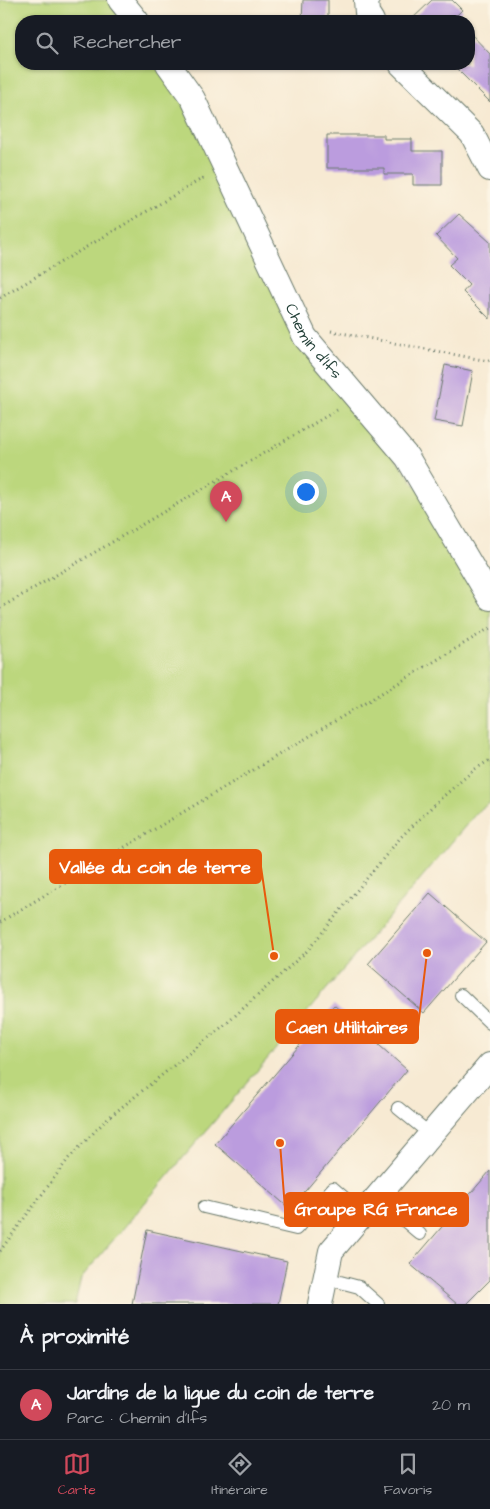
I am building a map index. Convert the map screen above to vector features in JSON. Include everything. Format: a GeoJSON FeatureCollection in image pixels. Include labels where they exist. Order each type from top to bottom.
{"type":"FeatureCollection","features":[{"type":"Feature","properties":{"kind":"street"},"geometry":{"type":"LineString","coordinates":[[120,0],[132,15]]}},
{"type":"Feature","properties":{"kind":"street"},"geometry":{"type":"LineString","coordinates":[[366,0],[369,15]]}},
{"type":"Feature","properties":{"kind":"street","name":"Chemin d'Ifs"},"geometry":{"type":"LineString","coordinates":[[172,70],[193,99],[305,337],[407,457],[490,598]]}},
{"type":"Feature","properties":{"kind":"street"},"geometry":{"type":"LineString","coordinates":[[406,70],[472,134],[490,169]]}},
{"type":"Feature","properties":{"kind":"street"},"geometry":{"type":"LineString","coordinates":[[320,1304],[331,1251],[490,1065]]}},
{"type":"Feature","properties":{"kind":"lane"},"geometry":{"type":"LineString","coordinates":[[461,995],[490,1023]]}},
{"type":"Feature","properties":{"kind":"lane"},"geometry":{"type":"LineString","coordinates":[[398,1108],[430,1134]]}},
{"type":"Feature","properties":{"kind":"lane"},"geometry":{"type":"LineString","coordinates":[[204,1207],[296,1229],[333,1188],[399,1218],[420,1234]]}},
{"type":"Feature","properties":{"kind":"lane"},"geometry":{"type":"LineString","coordinates":[[325,1278],[359,1287],[378,1304]]}},
{"type":"Feature","properties":{"kind":"path"},"geometry":{"type":"LineString","coordinates":[[0,298],[224,165]]}},
{"type":"Feature","properties":{"kind":"path"},"geometry":{"type":"LineString","coordinates":[[298,325],[488,362],[490,360]]}},
{"type":"Feature","properties":{"kind":"path"},"geometry":{"type":"LineString","coordinates":[[0,608],[357,398]]}},
{"type":"Feature","properties":{"kind":"path"},"geometry":{"type":"LineString","coordinates":[[0,922],[490,628]]}},
{"type":"Feature","properties":{"kind":"path"},"geometry":{"type":"LineString","coordinates":[[0,1251],[69,1158],[107,1119],[227,1023],[307,951],[401,837],[439,800],[475,769],[490,760]]}},
{"type":"Feature","properties":{"kind":"green space"},"geometry":{"type":"Polygon","coordinates":[[[0,0],[127,0],[139,15],[15,15],[15,70],[178,70],[299,324],[490,589],[490,803],[479,810],[81,1278],[75,1304],[0,1304],[0,0]]]}},
{"type":"Feature","properties":{"kind":"building"},"geometry":{"type":"Polygon","coordinates":[[[303,0],[328,0],[328,15],[302,15],[303,0]]]}},
{"type":"Feature","properties":{"kind":"building"},"geometry":{"type":"Polygon","coordinates":[[[432,0],[452,0],[462,10],[457,15],[416,15],[432,0]]]}},
{"type":"Feature","properties":{"kind":"building"},"geometry":{"type":"Polygon","coordinates":[[[475,38],[490,54],[490,102],[458,70],[475,70],[475,38]]]}},
{"type":"Feature","properties":{"kind":"building"},"geometry":{"type":"Polygon","coordinates":[[[327,135],[384,135],[384,139],[412,139],[412,151],[442,151],[442,185],[413,185],[413,174],[384,174],[384,168],[327,168],[327,135]]]}},
{"type":"Feature","properties":{"kind":"building"},"geometry":{"type":"Polygon","coordinates":[[[459,214],[490,242],[490,319],[463,292],[469,285],[449,265],[457,258],[436,236],[459,214]]]}},
{"type":"Feature","properties":{"kind":"building"},"geometry":{"type":"Polygon","coordinates":[[[445,365],[473,371],[463,426],[434,421],[445,365]]]}},
{"type":"Feature","properties":{"kind":"building"},"geometry":{"type":"Polygon","coordinates":[[[430,893],[486,942],[424,1013],[368,964],[430,893]]]}},
{"type":"Feature","properties":{"kind":"building"},"geometry":{"type":"Polygon","coordinates":[[[334,1005],[407,1070],[290,1209],[215,1144],[334,1005]]]}},
{"type":"Feature","properties":{"kind":"building"},"geometry":{"type":"Polygon","coordinates":[[[490,1171],[490,1280],[466,1304],[457,1304],[410,1264],[490,1171]]]}},
{"type":"Feature","properties":{"kind":"building"},"geometry":{"type":"Polygon","coordinates":[[[147,1230],[287,1261],[278,1304],[132,1304],[147,1230]]]}},
{"type":"Feature","properties":{"kind":"place","name":"Jardins de la ligue du coin de terre"},"geometry":{"type":"Point","coordinates":[226,522]}},
{"type":"Feature","properties":{"kind":"place","name":"Caen Utilitaires"},"geometry":{"type":"Point","coordinates":[427,953]}},
{"type":"Feature","properties":{"kind":"place","name":"Vallée du coin de terre"},"geometry":{"type":"Point","coordinates":[274,956]}},
{"type":"Feature","properties":{"kind":"place","name":"Groupe RG France"},"geometry":{"type":"Point","coordinates":[280,1143]}}]}
